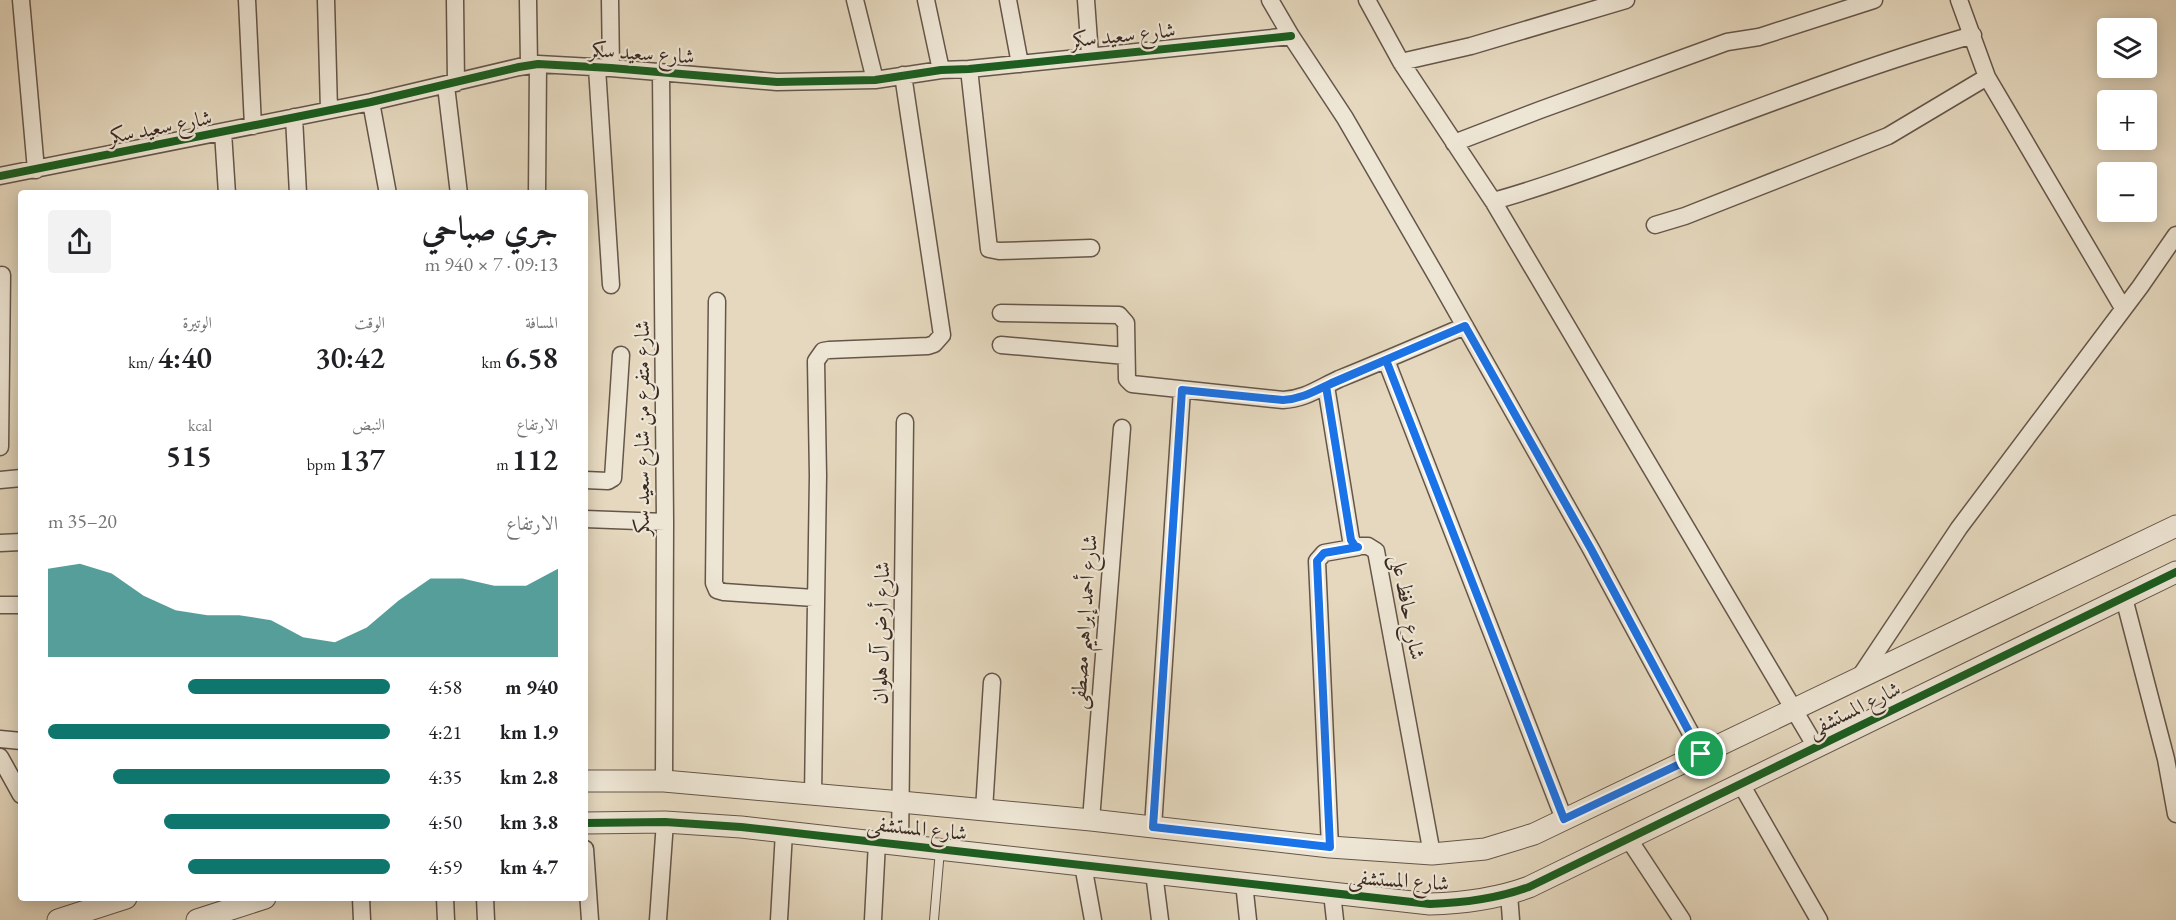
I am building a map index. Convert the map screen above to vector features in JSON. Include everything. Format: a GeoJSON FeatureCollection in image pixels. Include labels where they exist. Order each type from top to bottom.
{"type":"FeatureCollection","features":[{"type":"Feature","properties":{"kind":"street"},"geometry":{"type":"LineString","coordinates":[[21,0],[36,170]]}},
{"type":"Feature","properties":{"kind":"street"},"geometry":{"type":"LineString","coordinates":[[247,0],[253,126]]}},
{"type":"Feature","properties":{"kind":"street"},"geometry":{"type":"LineString","coordinates":[[326,0],[329,110]]}},
{"type":"Feature","properties":{"kind":"street"},"geometry":{"type":"LineString","coordinates":[[455,0],[451,84],[459,190]]}},
{"type":"Feature","properties":{"kind":"street"},"geometry":{"type":"LineString","coordinates":[[528,0],[534,65],[537,190]]}},
{"type":"Feature","properties":{"kind":"street"},"geometry":{"type":"LineString","coordinates":[[610,0],[604,68],[611,285]]}},
{"type":"Feature","properties":{"kind":"street"},"geometry":{"type":"LineString","coordinates":[[855,0],[875,80]]}},
{"type":"Feature","properties":{"kind":"street"},"geometry":{"type":"LineString","coordinates":[[926,0],[941,70]]}},
{"type":"Feature","properties":{"kind":"street"},"geometry":{"type":"LineString","coordinates":[[1008,0],[1020,64]]}},
{"type":"Feature","properties":{"kind":"street"},"geometry":{"type":"LineString","coordinates":[[1086,0],[1090,55]]}},
{"type":"Feature","properties":{"kind":"street"},"geometry":{"type":"LineString","coordinates":[[1270,0],[1345,118],[1465,326],[1591,549],[1701,754]]}},
{"type":"Feature","properties":{"kind":"street"},"geometry":{"type":"LineString","coordinates":[[1366,0],[1401,62],[1493,201],[1816,747]]}},
{"type":"Feature","properties":{"kind":"street"},"geometry":{"type":"LineString","coordinates":[[1401,62],[1471,46],[1626,0]]}},
{"type":"Feature","properties":{"kind":"street"},"geometry":{"type":"LineString","coordinates":[[1454,143],[1727,42],[1760,37],[1874,0]]}},
{"type":"Feature","properties":{"kind":"street"},"geometry":{"type":"LineString","coordinates":[[1959,0],[1987,77],[2123,308]]}},
{"type":"Feature","properties":{"kind":"street"},"geometry":{"type":"LineString","coordinates":[[1493,201],[1544,187],[1737,117],[1801,91],[1917,51],[1973,35]]}},
{"type":"Feature","properties":{"kind":"street","name":"شارع سعيد سكر"},"geometry":{"type":"LineString","coordinates":[[0,176],[371,102],[534,65],[604,68],[777,82],[875,80],[941,70],[1291,36]]}},
{"type":"Feature","properties":{"kind":"street"},"geometry":{"type":"LineString","coordinates":[[969,69],[989,249],[999,251],[1091,248]]}},
{"type":"Feature","properties":{"kind":"street","name":"شارع متفرع من شارع سعيد سكر"},"geometry":{"type":"LineString","coordinates":[[662,73],[664,782]]}},
{"type":"Feature","properties":{"kind":"street"},"geometry":{"type":"LineString","coordinates":[[813,795],[814,598],[818,476],[816,361],[823,351],[928,346],[934,344],[942,335],[903,75]]}},
{"type":"Feature","properties":{"kind":"street"},"geometry":{"type":"LineString","coordinates":[[1654,225],[1685,216],[1888,136],[1987,77]]}},
{"type":"Feature","properties":{"kind":"street"},"geometry":{"type":"LineString","coordinates":[[371,102],[387,190]]}},
{"type":"Feature","properties":{"kind":"street"},"geometry":{"type":"LineString","coordinates":[[294,117],[298,190]]}},
{"type":"Feature","properties":{"kind":"street"},"geometry":{"type":"LineString","coordinates":[[223,132],[227,190]]}},
{"type":"Feature","properties":{"kind":"street"},"geometry":{"type":"LineString","coordinates":[[1858,679],[1959,528],[2176,236]]}},
{"type":"Feature","properties":{"kind":"street"},"geometry":{"type":"LineString","coordinates":[[0,447],[2,275]]}},
{"type":"Feature","properties":{"kind":"street"},"geometry":{"type":"LineString","coordinates":[[717,301],[714,584],[717,590],[724,592],[814,598]]}},
{"type":"Feature","properties":{"kind":"street"},"geometry":{"type":"LineString","coordinates":[[1001,313],[1116,315],[1122,317],[1126,322],[1127,379],[1132,384],[1283,400],[1308,396],[1326,386],[1465,326]]}},
{"type":"Feature","properties":{"kind":"street"},"geometry":{"type":"LineString","coordinates":[[1001,345],[1126,356]]}},
{"type":"Feature","properties":{"kind":"street"},"geometry":{"type":"LineString","coordinates":[[588,480],[608,481],[613,478],[621,355]]}},
{"type":"Feature","properties":{"kind":"street"},"geometry":{"type":"LineString","coordinates":[[1386,360],[1564,819]]}},
{"type":"Feature","properties":{"kind":"street","name":"شارع حافظ على"},"geometry":{"type":"LineString","coordinates":[[1326,386],[1351,540],[1355,546],[1368,546],[1376,551],[1432,854]]}},
{"type":"Feature","properties":{"kind":"street"},"geometry":{"type":"LineString","coordinates":[[1153,827],[1182,390]]}},
{"type":"Feature","properties":{"kind":"street","name":"شارع أرض آل هلوان"},"geometry":{"type":"LineString","coordinates":[[900,845],[905,422]]}},
{"type":"Feature","properties":{"kind":"street","name":"شارع أحمد إبراهيم مصطفى"},"geometry":{"type":"LineString","coordinates":[[1091,820],[1122,428]]}},
{"type":"Feature","properties":{"kind":"street"},"geometry":{"type":"LineString","coordinates":[[0,480],[18,478]]}},
{"type":"Feature","properties":{"kind":"street"},"geometry":{"type":"LineString","coordinates":[[588,519],[665,522]]}},
{"type":"Feature","properties":{"kind":"street","name":"شارع المستشفى"},"geometry":{"type":"LineString","coordinates":[[588,781],[664,782],[901,802],[1091,820],[1330,847],[1432,854],[1485,849],[1534,834],[2176,525]]}},
{"type":"Feature","properties":{"kind":"street"},"geometry":{"type":"LineString","coordinates":[[0,543],[18,542]]}},
{"type":"Feature","properties":{"kind":"street"},"geometry":{"type":"LineString","coordinates":[[1330,847],[1317,561],[1324,553],[1358,547]]}},
{"type":"Feature","properties":{"kind":"street","name":"شارع المستشفى"},"geometry":{"type":"LineString","coordinates":[[588,823],[665,822],[784,831],[1430,904],[1462,903],[1509,894],[1528,887],[2176,572]]}},
{"type":"Feature","properties":{"kind":"street"},"geometry":{"type":"LineString","coordinates":[[2124,598],[2166,759],[2176,813]]}},
{"type":"Feature","properties":{"kind":"street"},"geometry":{"type":"LineString","coordinates":[[0,605],[18,605]]}},
{"type":"Feature","properties":{"kind":"street"},"geometry":{"type":"LineString","coordinates":[[984,810],[992,682]]}},
{"type":"Feature","properties":{"kind":"street"},"geometry":{"type":"LineString","coordinates":[[0,739],[18,741]]}},
{"type":"Feature","properties":{"kind":"street"},"geometry":{"type":"LineString","coordinates":[[0,757],[18,790]]}},
{"type":"Feature","properties":{"kind":"street"},"geometry":{"type":"LineString","coordinates":[[1741,784],[1819,920]]}},
{"type":"Feature","properties":{"kind":"street"},"geometry":{"type":"LineString","coordinates":[[658,920],[665,822]]}},
{"type":"Feature","properties":{"kind":"street"},"geometry":{"type":"LineString","coordinates":[[779,920],[784,831]]}},
{"type":"Feature","properties":{"kind":"street"},"geometry":{"type":"LineString","coordinates":[[1628,838],[1682,920]]}},
{"type":"Feature","properties":{"kind":"street"},"geometry":{"type":"LineString","coordinates":[[873,920],[877,842]]}},
{"type":"Feature","properties":{"kind":"street"},"geometry":{"type":"LineString","coordinates":[[1083,865],[1093,920]]}},
{"type":"Feature","properties":{"kind":"street"},"geometry":{"type":"LineString","coordinates":[[1154,873],[1160,920]]}},
{"type":"Feature","properties":{"kind":"street"},"geometry":{"type":"LineString","coordinates":[[1244,883],[1248,920]]}},
{"type":"Feature","properties":{"kind":"street"},"geometry":{"type":"LineString","coordinates":[[588,892],[590,920]]}},
{"type":"Feature","properties":{"kind":"street"},"geometry":{"type":"LineString","coordinates":[[1332,893],[1335,920]]}},
{"type":"Feature","properties":{"kind":"street"},"geometry":{"type":"LineString","coordinates":[[1509,894],[1511,920]]}},
{"type":"Feature","properties":{"kind":"street"},"geometry":{"type":"LineString","coordinates":[[58,920],[82,905],[107,901]]}},
{"type":"Feature","properties":{"kind":"street"},"geometry":{"type":"LineString","coordinates":[[210,918],[258,901]]}},
{"type":"Feature","properties":{"kind":"street"},"geometry":{"type":"LineString","coordinates":[[361,901],[362,920]]}},
{"type":"Feature","properties":{"kind":"street"},"geometry":{"type":"LineString","coordinates":[[445,901],[446,920]]}},
{"type":"Feature","properties":{"kind":"street"},"geometry":{"type":"LineString","coordinates":[[485,901],[486,920]]}},
{"type":"Feature","properties":{"kind":"lane"},"geometry":{"type":"LineString","coordinates":[[934,920],[940,849]]}},
{"type":"Feature","properties":{"kind":"cycle path"},"geometry":{"type":"LineString","coordinates":[[0,176],[371,102],[538,64],[777,82],[875,80],[941,70],[1291,36]]}},
{"type":"Feature","properties":{"kind":"cycle path"},"geometry":{"type":"LineString","coordinates":[[588,823],[665,822],[741,827],[1430,904],[1480,900],[1529,887],[2176,572]]}},
{"type":"Feature","properties":{"kind":"route"},"geometry":{"type":"LineString","coordinates":[[1465,326],[1591,549],[1701,754],[1564,819],[1386,360],[1326,386],[1351,540],[1358,547],[1324,553],[1317,561],[1330,847],[1153,827],[1182,390],[1283,400],[1295,399],[1308,396],[1320,388],[1334,382],[1465,326]]}}]}
